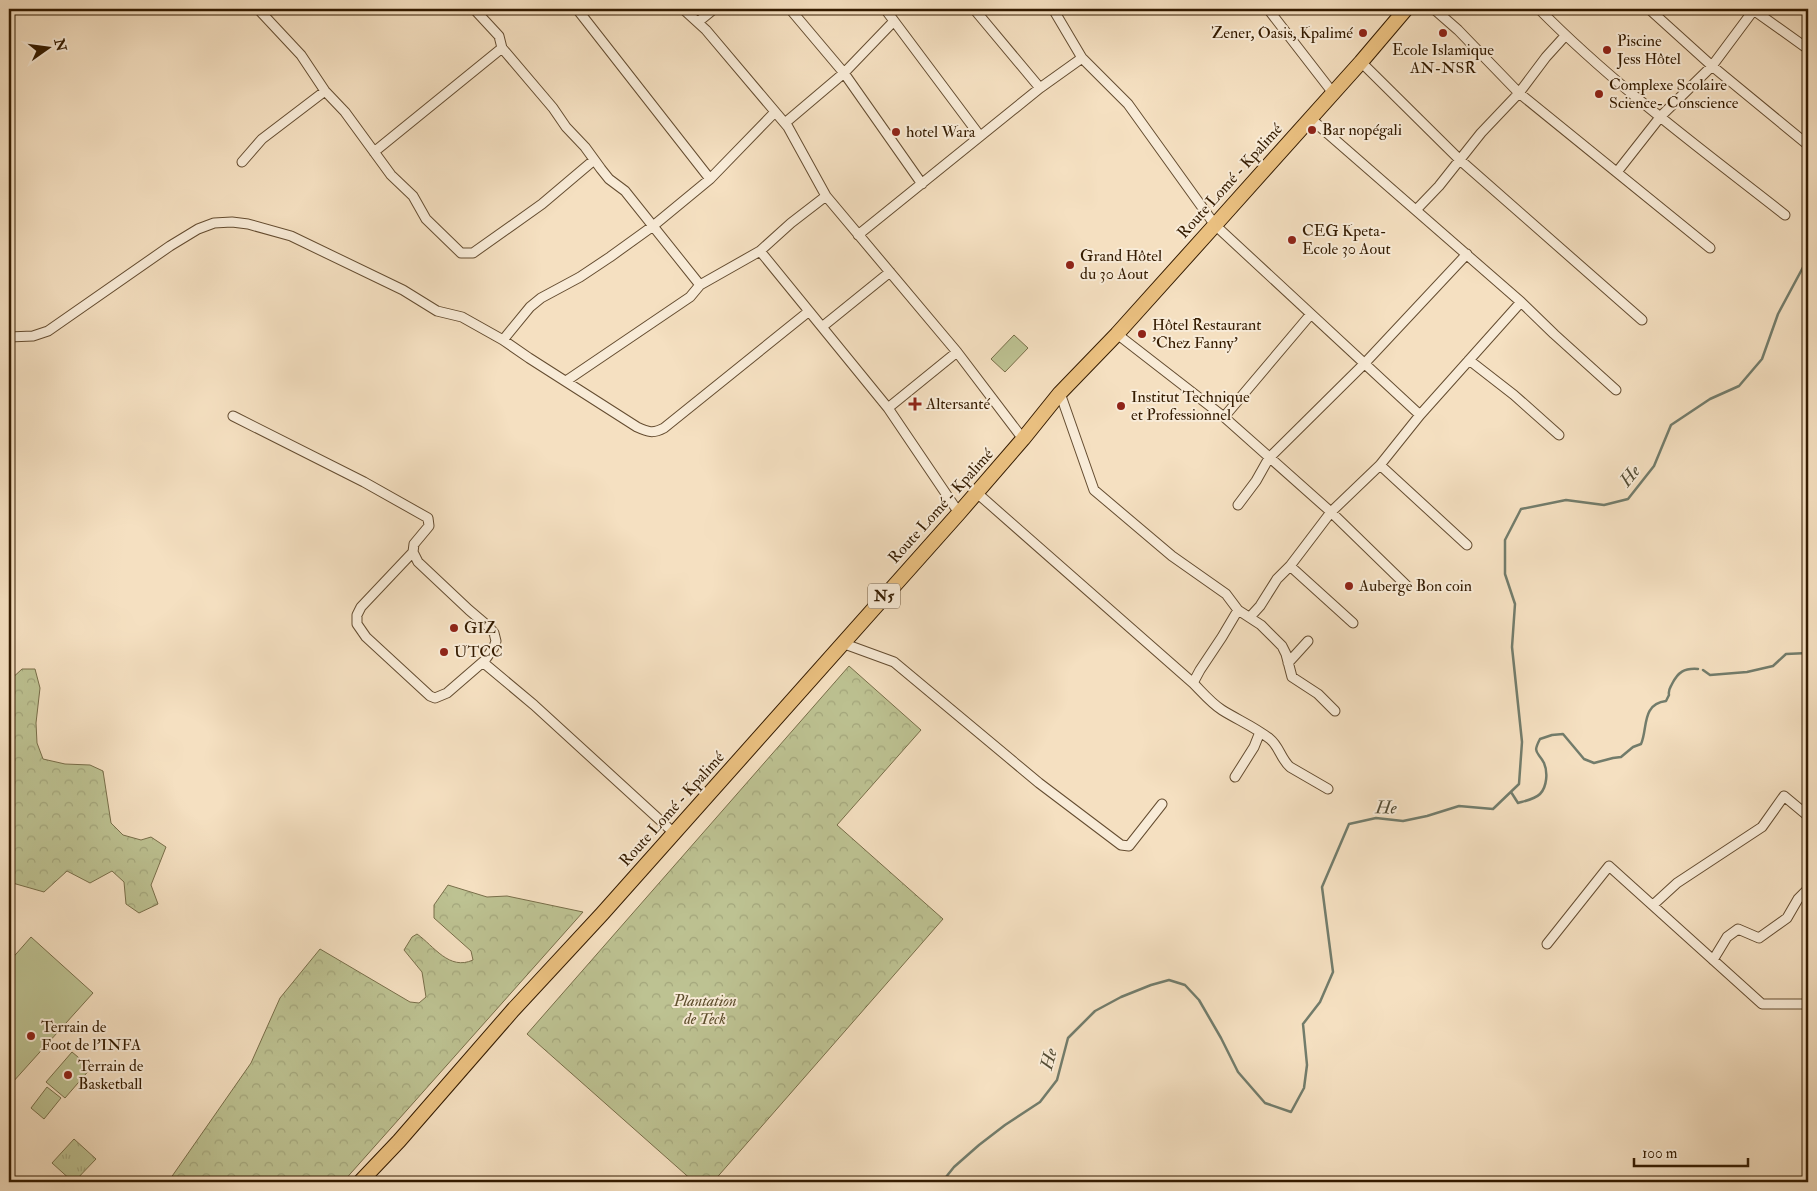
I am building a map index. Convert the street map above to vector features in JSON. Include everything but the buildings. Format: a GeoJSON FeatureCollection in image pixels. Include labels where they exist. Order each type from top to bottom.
{"type":"FeatureCollection","features":[{"type":"Feature","properties":{"kind":"main road","name":"Route Lomé - Kpalimé"},"geometry":{"type":"LineString","coordinates":[[360,1182],[400,1141],[513,1010],[674,833],[959,513],[1060,393],[1117,334],[1361,62],[1406,9]]}},
{"type":"Feature","properties":{"kind":"street"},"geometry":{"type":"LineString","coordinates":[[258,9],[301,55],[326,91],[345,112],[391,175],[413,196],[426,219],[462,253],[474,253],[542,204],[594,160]]}},
{"type":"Feature","properties":{"kind":"street"},"geometry":{"type":"LineString","coordinates":[[474,9],[499,36],[502,48],[553,108],[566,127],[585,147],[609,179],[625,190],[700,285]]}},
{"type":"Feature","properties":{"kind":"street"},"geometry":{"type":"LineString","coordinates":[[577,9],[710,178]]}},
{"type":"Feature","properties":{"kind":"street"},"geometry":{"type":"LineString","coordinates":[[683,9],[698,22],[784,123],[826,196],[957,352],[1023,439]]}},
{"type":"Feature","properties":{"kind":"street"},"geometry":{"type":"LineString","coordinates":[[698,22],[714,9]]}},
{"type":"Feature","properties":{"kind":"street"},"geometry":{"type":"LineString","coordinates":[[790,9],[844,73],[922,184]]}},
{"type":"Feature","properties":{"kind":"street"},"geometry":{"type":"LineString","coordinates":[[885,9],[980,136]]}},
{"type":"Feature","properties":{"kind":"street"},"geometry":{"type":"LineString","coordinates":[[974,9],[1040,88]]}},
{"type":"Feature","properties":{"kind":"street"},"geometry":{"type":"LineString","coordinates":[[1053,9],[1082,58],[1128,104],[1215,225],[1420,416]]}},
{"type":"Feature","properties":{"kind":"street"},"geometry":{"type":"LineString","coordinates":[[1268,9],[1333,93]]}},
{"type":"Feature","properties":{"kind":"street"},"geometry":{"type":"LineString","coordinates":[[1434,9],[1458,30],[1519,93],[1710,248]]}},
{"type":"Feature","properties":{"kind":"street"},"geometry":{"type":"LineString","coordinates":[[1539,9],[1565,36],[1608,74],[1785,215]]}},
{"type":"Feature","properties":{"kind":"street"},"geometry":{"type":"LineString","coordinates":[[1649,9],[1712,66],[1808,145]]}},
{"type":"Feature","properties":{"kind":"street"},"geometry":{"type":"LineString","coordinates":[[1616,172],[1661,116],[1712,66],[1752,10],[1808,48]]}},
{"type":"Feature","properties":{"kind":"street"},"geometry":{"type":"LineString","coordinates":[[784,123],[844,73],[894,21]]}},
{"type":"Feature","properties":{"kind":"street"},"geometry":{"type":"LineString","coordinates":[[1416,210],[1439,186],[1480,133],[1519,93],[1546,57],[1565,36]]}},
{"type":"Feature","properties":{"kind":"street"},"geometry":{"type":"LineString","coordinates":[[374,152],[502,48]]}},
{"type":"Feature","properties":{"kind":"street"},"geometry":{"type":"LineString","coordinates":[[858,235],[1040,88],[1082,58]]}},
{"type":"Feature","properties":{"kind":"street"},"geometry":{"type":"LineString","coordinates":[[1361,62],[1460,160],[1642,320]]}},
{"type":"Feature","properties":{"kind":"street"},"geometry":{"type":"LineString","coordinates":[[242,162],[262,139],[326,91]]}},
{"type":"Feature","properties":{"kind":"street"},"geometry":{"type":"LineString","coordinates":[[503,340],[530,307],[541,298],[580,277],[653,226],[710,178],[775,112]]}},
{"type":"Feature","properties":{"kind":"street"},"geometry":{"type":"LineString","coordinates":[[1310,118],[1522,302],[1616,390]]}},
{"type":"Feature","properties":{"kind":"street"},"geometry":{"type":"LineString","coordinates":[[566,382],[690,297],[700,285],[760,251],[791,223],[826,196]]}},
{"type":"Feature","properties":{"kind":"street"},"geometry":{"type":"LineString","coordinates":[[9,338],[33,336],[48,331],[170,246],[198,229],[214,223],[232,222],[248,224],[291,236],[402,290],[437,311],[462,317],[503,340],[637,427],[646,432],[654,433],[664,428],[808,312]]}},
{"type":"Feature","properties":{"kind":"street"},"geometry":{"type":"LineString","coordinates":[[760,251],[888,408],[959,513]]}},
{"type":"Feature","properties":{"kind":"street"},"geometry":{"type":"LineString","coordinates":[[1238,505],[1256,481],[1269,458],[1364,364],[1466,254]]}},
{"type":"Feature","properties":{"kind":"street"},"geometry":{"type":"LineString","coordinates":[[822,327],[890,272]]}},
{"type":"Feature","properties":{"kind":"street"},"geometry":{"type":"LineString","coordinates":[[1250,617],[1260,606],[1277,579],[1290,566],[1331,512],[1380,465],[1420,416],[1522,302]]}},
{"type":"Feature","properties":{"kind":"street"},"geometry":{"type":"LineString","coordinates":[[1224,417],[1311,314]]}},
{"type":"Feature","properties":{"kind":"street"},"geometry":{"type":"LineString","coordinates":[[1117,334],[1224,417],[1331,512],[1407,586]]}},
{"type":"Feature","properties":{"kind":"street"},"geometry":{"type":"LineString","coordinates":[[888,408],[957,352]]}},
{"type":"Feature","properties":{"kind":"street"},"geometry":{"type":"LineString","coordinates":[[1469,360],[1514,395],[1559,435]]}},
{"type":"Feature","properties":{"kind":"street"},"geometry":{"type":"LineString","coordinates":[[1060,393],[1094,490],[1172,556],[1226,594],[1238,610],[1261,625],[1282,646],[1295,681],[1318,694],[1335,711]]}},
{"type":"Feature","properties":{"kind":"street"},"geometry":{"type":"LineString","coordinates":[[233,416],[410,506],[428,518],[429,526],[414,544],[413,552],[418,562],[490,627],[496,641],[484,662],[447,693],[435,698],[430,696],[366,637],[357,624],[357,615],[360,607],[413,552]]}},
{"type":"Feature","properties":{"kind":"street"},"geometry":{"type":"LineString","coordinates":[[1380,465],[1467,545]]}},
{"type":"Feature","properties":{"kind":"street"},"geometry":{"type":"LineString","coordinates":[[977,492],[1193,683],[1216,706],[1275,743],[1286,764],[1328,789]]}},
{"type":"Feature","properties":{"kind":"street"},"geometry":{"type":"LineString","coordinates":[[1290,566],[1353,623]]}},
{"type":"Feature","properties":{"kind":"street"},"geometry":{"type":"LineString","coordinates":[[1193,683],[1238,610]]}},
{"type":"Feature","properties":{"kind":"street"},"geometry":{"type":"LineString","coordinates":[[1288,663],[1308,641]]}},
{"type":"Feature","properties":{"kind":"street"},"geometry":{"type":"LineString","coordinates":[[842,643],[894,662],[1039,783],[1121,845],[1129,846],[1162,804]]}},
{"type":"Feature","properties":{"kind":"street"},"geometry":{"type":"LineString","coordinates":[[484,662],[674,833]]}},
{"type":"Feature","properties":{"kind":"street"},"geometry":{"type":"LineString","coordinates":[[1235,777],[1254,747],[1260,732]]}},
{"type":"Feature","properties":{"kind":"street"},"geometry":{"type":"LineString","coordinates":[[1653,905],[1677,883],[1762,827],[1784,796],[1808,816]]}},
{"type":"Feature","properties":{"kind":"street"},"geometry":{"type":"LineString","coordinates":[[1547,944],[1609,866],[1762,1004],[1808,1004]]}},
{"type":"Feature","properties":{"kind":"street"},"geometry":{"type":"LineString","coordinates":[[1713,960],[1727,937],[1738,929],[1759,938],[1787,918],[1798,899],[1808,889]]}},
{"type":"Feature","properties":{"kind":"green space"},"geometry":{"type":"Polygon","coordinates":[[[1014,335],[1028,348],[1005,372],[991,359],[1014,335]]]}},
{"type":"Feature","properties":{"kind":"green space","name":"Plantation de Teck"},"geometry":{"type":"Polygon","coordinates":[[[849,666],[921,730],[837,825],[943,919],[713,1182],[694,1182],[527,1034],[849,666]]]}},
{"type":"Feature","properties":{"kind":"green space"},"geometry":{"type":"Polygon","coordinates":[[[22,669],[35,669],[40,688],[36,723],[37,743],[43,759],[65,764],[90,765],[103,771],[111,823],[123,835],[141,840],[151,837],[166,847],[151,885],[158,904],[139,913],[126,904],[124,882],[112,871],[90,883],[67,871],[44,892],[9,882],[9,681],[22,669]]]}},
{"type":"Feature","properties":{"kind":"green space"},"geometry":{"type":"Polygon","coordinates":[[[448,885],[487,897],[507,896],[583,912],[343,1182],[168,1182],[251,1063],[280,998],[320,949],[410,1002],[419,1003],[426,997],[422,972],[404,950],[412,937],[417,934],[449,960],[464,963],[473,960],[471,951],[434,918],[434,905],[448,885]]]}},
{"type":"Feature","properties":{"kind":"green space","name":"Terrain de Foot de l'INFA"},"geometry":{"type":"Polygon","coordinates":[[[31,937],[93,993],[12,1083],[9,1080],[9,962],[31,937]]]}},
{"type":"Feature","properties":{"kind":"green space","name":"Terrain de Basketball"},"geometry":{"type":"Polygon","coordinates":[[[72,1052],[91,1068],[65,1098],[46,1082],[72,1052]]]}},
{"type":"Feature","properties":{"kind":"green space"},"geometry":{"type":"Polygon","coordinates":[[[47,1087],[61,1098],[44,1119],[31,1108],[47,1087]]]}},
{"type":"Feature","properties":{"kind":"green space"},"geometry":{"type":"Polygon","coordinates":[[[74,1139],[96,1159],[73,1182],[52,1163],[74,1139]]]}},
{"type":"Feature","properties":{"kind":"waterway","name":"He"},"geometry":{"type":"LineString","coordinates":[[942,1182],[954,1167],[979,1145],[1040,1102],[1057,1080],[1068,1038],[1095,1011],[1121,997],[1169,980],[1185,985],[1199,1000],[1238,1072],[1265,1103],[1291,1112],[1304,1088],[1307,1065],[1303,1024],[1320,1002],[1333,972],[1322,887],[1349,824],[1376,818],[1403,821],[1459,806],[1493,809],[1519,784],[1522,742],[1512,647],[1515,604],[1505,574],[1505,540],[1521,509],[1566,500],[1604,505],[1628,499],[1654,466],[1671,425],[1710,399],[1739,386],[1762,359],[1778,314],[1808,258]]}},
{"type":"Feature","properties":{"kind":"waterway"},"geometry":{"type":"LineString","coordinates":[[1703,670],[1710,675],[1747,672],[1773,666],[1786,654],[1808,653]]}},
{"type":"Feature","properties":{"kind":"waterway"},"geometry":{"type":"LineString","coordinates":[[1511,792],[1518,803],[1530,800],[1542,791],[1546,775],[1544,763],[1536,750],[1540,739],[1563,734],[1584,759],[1594,763],[1621,757],[1633,747],[1641,744],[1649,712],[1658,703],[1666,701],[1670,688],[1679,674],[1685,670],[1698,669]]}},
{"type":"Feature","properties":{"kind":"place","name":"Zener, Oasis, Kpalimé"},"geometry":{"type":"Point","coordinates":[1363,33]}},
{"type":"Feature","properties":{"kind":"place","name":"Ecole Islamique AN-NSR"},"geometry":{"type":"Point","coordinates":[1443,33]}},
{"type":"Feature","properties":{"kind":"place","name":"Piscine Jess Hôtel"},"geometry":{"type":"Point","coordinates":[1607,50]}},
{"type":"Feature","properties":{"kind":"place","name":"Complexe Scolaire Science- Conscience"},"geometry":{"type":"Point","coordinates":[1599,94]}},
{"type":"Feature","properties":{"kind":"place","name":"Bar nopégali"},"geometry":{"type":"Point","coordinates":[1312,130]}},
{"type":"Feature","properties":{"kind":"place","name":"hotel Wara"},"geometry":{"type":"Point","coordinates":[896,132]}},
{"type":"Feature","properties":{"kind":"place","name":"CEG Kpeta- Ecole 30 Aout"},"geometry":{"type":"Point","coordinates":[1292,240]}},
{"type":"Feature","properties":{"kind":"place","name":"Grand Hôtel du 30 Aout"},"geometry":{"type":"Point","coordinates":[1070,265]}},
{"type":"Feature","properties":{"kind":"place","name":"Hôtel Restaurant 'Chez Fanny'"},"geometry":{"type":"Point","coordinates":[1142,334]}},
{"type":"Feature","properties":{"kind":"place","name":"Altersanté"},"geometry":{"type":"Point","coordinates":[915,404]}},
{"type":"Feature","properties":{"kind":"place","name":"Institut Technique et Professionnel"},"geometry":{"type":"Point","coordinates":[1121,406]}},
{"type":"Feature","properties":{"kind":"place","name":"Auberge Bon coin"},"geometry":{"type":"Point","coordinates":[1349,586]}},
{"type":"Feature","properties":{"kind":"place","name":"GIZ"},"geometry":{"type":"Point","coordinates":[454,628]}},
{"type":"Feature","properties":{"kind":"place","name":"UTCC"},"geometry":{"type":"Point","coordinates":[444,652]}},
{"type":"Feature","properties":{"kind":"place","name":"Terrain de Foot de l'INFA"},"geometry":{"type":"Point","coordinates":[31,1036]}},
{"type":"Feature","properties":{"kind":"place","name":"Terrain de Basketball"},"geometry":{"type":"Point","coordinates":[68,1075]}}]}
